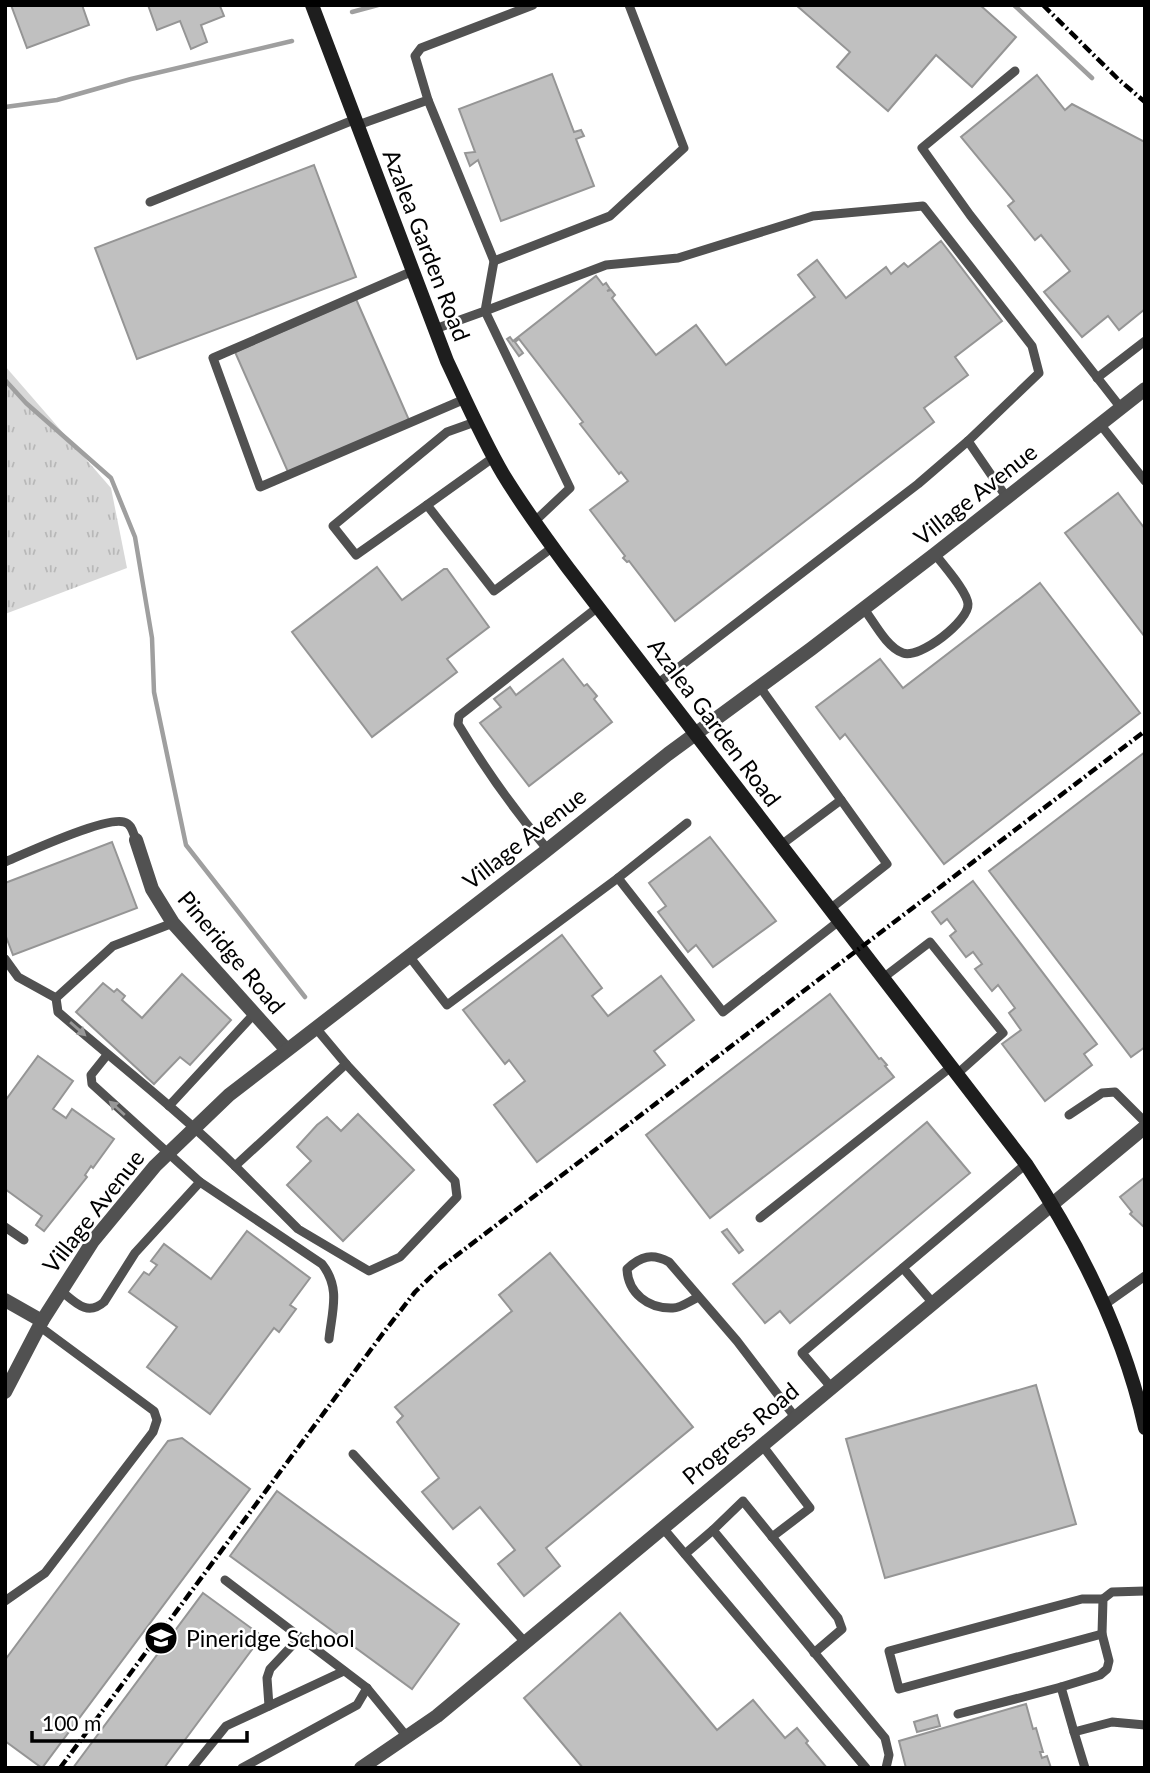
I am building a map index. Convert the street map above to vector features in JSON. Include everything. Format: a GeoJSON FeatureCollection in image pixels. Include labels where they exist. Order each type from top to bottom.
{"type":"FeatureCollection","features":[{"type":"Feature","properties":{"kind":"main road","name":"Azalea Garden Road"},"geometry":{"type":"LineString","coordinates":[[312,5],[435,329],[475,422],[494,457],[534,522],[598,607],[1027,1164],[1082,1256],[1104,1305],[1130,1374],[1144,1425]]}},
{"type":"Feature","properties":{"kind":"street","name":"Village Avenue"},"geometry":{"type":"LineString","coordinates":[[5,1392],[40,1323],[93,1241],[121,1205],[194,1126],[229,1095],[696,734],[864,609],[1145,389]]}},
{"type":"Feature","properties":{"kind":"street","name":"Pineridge Road"},"geometry":{"type":"LineString","coordinates":[[135,840],[152,889],[173,923],[286,1049]]}},
{"type":"Feature","properties":{"kind":"street","name":"Progress Road"},"geometry":{"type":"LineString","coordinates":[[361,1768],[437,1716],[1145,1125]]}},
{"type":"Feature","properties":{"kind":"street"},"geometry":{"type":"LineString","coordinates":[[5,1300],[40,1323]]}},
{"type":"Feature","properties":{"kind":"lane"},"geometry":{"type":"LineString","coordinates":[[533,5],[421,48],[415,56],[428,100],[494,261],[485,311],[569,488],[534,522]]}},
{"type":"Feature","properties":{"kind":"lane"},"geometry":{"type":"LineString","coordinates":[[494,261],[610,216],[684,148],[629,5]]}},
{"type":"Feature","properties":{"kind":"lane"},"geometry":{"type":"LineString","coordinates":[[1015,71],[922,148],[970,215],[1121,408]]}},
{"type":"Feature","properties":{"kind":"lane"},"geometry":{"type":"LineString","coordinates":[[150,202],[357,122],[428,100]]}},
{"type":"Feature","properties":{"kind":"lane"},"geometry":{"type":"LineString","coordinates":[[435,329],[606,265],[678,258],[813,216],[922,206],[1032,346],[1039,373],[968,442],[657,684]]}},
{"type":"Feature","properties":{"kind":"lane"},"geometry":{"type":"LineString","coordinates":[[413,271],[213,358],[260,487],[465,399]]}},
{"type":"Feature","properties":{"kind":"lane"},"geometry":{"type":"LineString","coordinates":[[1097,378],[1145,341]]}},
{"type":"Feature","properties":{"kind":"lane"},"geometry":{"type":"LineString","coordinates":[[475,422],[447,432],[333,526],[356,555],[494,457]]}},
{"type":"Feature","properties":{"kind":"lane"},"geometry":{"type":"LineString","coordinates":[[1100,424],[1145,481]]}},
{"type":"Feature","properties":{"kind":"lane"},"geometry":{"type":"LineString","coordinates":[[968,442],[1007,498]]}},
{"type":"Feature","properties":{"kind":"lane"},"geometry":{"type":"LineString","coordinates":[[427,505],[494,591],[553,547]]}},
{"type":"Feature","properties":{"kind":"lane"},"geometry":{"type":"LineString","coordinates":[[864,609],[889,642],[902,653],[917,654],[942,636],[965,617],[968,604],[935,554]]}},
{"type":"Feature","properties":{"kind":"lane"},"geometry":{"type":"LineString","coordinates":[[548,850],[486,771],[458,724],[459,716],[598,607]]}},
{"type":"Feature","properties":{"kind":"lane"},"geometry":{"type":"LineString","coordinates":[[618,878],[723,1012],[834,915],[887,864],[760,687]]}},
{"type":"Feature","properties":{"kind":"lane"},"geometry":{"type":"LineString","coordinates":[[780,845],[841,800]]}},
{"type":"Feature","properties":{"kind":"lane"},"geometry":{"type":"LineString","coordinates":[[5,862],[104,822],[124,821],[131,826],[135,840]]}},
{"type":"Feature","properties":{"kind":"lane"},"geometry":{"type":"LineString","coordinates":[[409,956],[447,1004],[618,878],[687,823]]}},
{"type":"Feature","properties":{"kind":"lane"},"geometry":{"type":"LineString","coordinates":[[56,998],[113,946],[173,923]]}},
{"type":"Feature","properties":{"kind":"lane"},"geometry":{"type":"LineString","coordinates":[[760,1218],[1003,1033],[930,942],[883,978]]}},
{"type":"Feature","properties":{"kind":"lane"},"geometry":{"type":"LineString","coordinates":[[5,959],[18,978],[56,998]]}},
{"type":"Feature","properties":{"kind":"lane"},"geometry":{"type":"LineString","coordinates":[[56,998],[58,1012],[194,1126],[298,1229],[369,1271],[400,1257],[457,1197],[455,1181],[345,1064],[315,1027]]}},
{"type":"Feature","properties":{"kind":"lane"},"geometry":{"type":"LineString","coordinates":[[169,1106],[254,1014]]}},
{"type":"Feature","properties":{"kind":"lane"},"geometry":{"type":"LineString","coordinates":[[107,1055],[91,1075],[92,1084],[200,1182],[322,1264],[331,1275],[335,1289],[329,1339]]}},
{"type":"Feature","properties":{"kind":"lane"},"geometry":{"type":"LineString","coordinates":[[235,1166],[345,1064]]}},
{"type":"Feature","properties":{"kind":"lane"},"geometry":{"type":"LineString","coordinates":[[1069,1115],[1102,1093],[1115,1092],[1145,1125]]}},
{"type":"Feature","properties":{"kind":"lane"},"geometry":{"type":"LineString","coordinates":[[831,1387],[802,1353],[1027,1164]]}},
{"type":"Feature","properties":{"kind":"lane"},"geometry":{"type":"LineString","coordinates":[[61,1290],[83,1308],[90,1310],[98,1307],[104,1302],[135,1253],[200,1182]]}},
{"type":"Feature","properties":{"kind":"lane"},"geometry":{"type":"LineString","coordinates":[[5,1227],[24,1240]]}},
{"type":"Feature","properties":{"kind":"lane"},"geometry":{"type":"LineString","coordinates":[[699,1297],[674,1309],[652,1304],[636,1296],[628,1281],[627,1269],[636,1260],[647,1256],[658,1256],[669,1262],[737,1341],[795,1417]]}},
{"type":"Feature","properties":{"kind":"lane"},"geometry":{"type":"LineString","coordinates":[[903,1268],[932,1303]]}},
{"type":"Feature","properties":{"kind":"lane"},"geometry":{"type":"LineString","coordinates":[[1104,1305],[1145,1276]]}},
{"type":"Feature","properties":{"kind":"lane"},"geometry":{"type":"LineString","coordinates":[[5,1601],[45,1573],[153,1432],[157,1420],[155,1411],[40,1323]]}},
{"type":"Feature","properties":{"kind":"lane"},"geometry":{"type":"LineString","coordinates":[[762,1445],[810,1508],[772,1537]]}},
{"type":"Feature","properties":{"kind":"lane"},"geometry":{"type":"LineString","coordinates":[[353,1454],[524,1641]]}},
{"type":"Feature","properties":{"kind":"lane"},"geometry":{"type":"LineString","coordinates":[[685,1553],[743,1501],[838,1618],[842,1629],[814,1653]]}},
{"type":"Feature","properties":{"kind":"lane"},"geometry":{"type":"LineString","coordinates":[[662,1527],[866,1768]]}},
{"type":"Feature","properties":{"kind":"lane"},"geometry":{"type":"LineString","coordinates":[[713,1530],[885,1738],[889,1755],[886,1768]]}},
{"type":"Feature","properties":{"kind":"lane"},"geometry":{"type":"LineString","coordinates":[[225,1580],[367,1688],[408,1738]]}},
{"type":"Feature","properties":{"kind":"lane"},"geometry":{"type":"LineString","coordinates":[[1101,1634],[899,1689],[889,1651],[1082,1599],[1104,1599],[1112,1592],[1145,1591]]}},
{"type":"Feature","properties":{"kind":"lane"},"geometry":{"type":"LineString","coordinates":[[958,1714],[1100,1675],[1107,1669],[1109,1661],[1101,1634],[1104,1599]]}},
{"type":"Feature","properties":{"kind":"lane"},"geometry":{"type":"LineString","coordinates":[[269,1706],[267,1678],[270,1669],[300,1637]]}},
{"type":"Feature","properties":{"kind":"lane"},"geometry":{"type":"LineString","coordinates":[[192,1768],[226,1726],[344,1671]]}},
{"type":"Feature","properties":{"kind":"lane"},"geometry":{"type":"LineString","coordinates":[[1061,1686],[1085,1768]]}},
{"type":"Feature","properties":{"kind":"lane"},"geometry":{"type":"LineString","coordinates":[[242,1768],[357,1705],[367,1688]]}},
{"type":"Feature","properties":{"kind":"lane"},"geometry":{"type":"LineString","coordinates":[[1074,1732],[1112,1721],[1145,1725]]}},
{"type":"Feature","properties":{"kind":"green space"},"geometry":{"type":"Polygon","coordinates":[[[5,366],[111,488],[127,568],[5,614],[5,366]]]}},
{"type":"Feature","properties":{"kind":"building"},"geometry":{"type":"Polygon","coordinates":[[[11,5],[82,5],[89,25],[27,48],[11,5]]]}},
{"type":"Feature","properties":{"kind":"building"},"geometry":{"type":"Polygon","coordinates":[[[148,5],[222,5],[220,6],[224,16],[201,25],[207,42],[191,49],[180,21],[157,30],[148,5]]]}},
{"type":"Feature","properties":{"kind":"building"},"geometry":{"type":"Polygon","coordinates":[[[796,5],[980,5],[1016,37],[972,87],[936,55],[888,111],[837,67],[850,52],[796,5]]]}},
{"type":"Feature","properties":{"kind":"building"},"geometry":{"type":"Polygon","coordinates":[[[552,74],[574,132],[581,130],[584,136],[576,139],[594,186],[501,221],[478,160],[470,166],[465,153],[475,152],[459,109],[552,74]]]}},
{"type":"Feature","properties":{"kind":"building"},"geometry":{"type":"Polygon","coordinates":[[[1037,75],[1065,110],[1072,104],[1145,142],[1145,309],[1119,330],[1108,316],[1082,337],[1044,292],[1070,271],[1041,235],[1035,240],[1008,206],[1014,201],[961,137],[1037,75]]]}},
{"type":"Feature","properties":{"kind":"building"},"geometry":{"type":"Polygon","coordinates":[[[314,165],[356,277],[137,359],[95,248],[314,165]]]}},
{"type":"Feature","properties":{"kind":"building"},"geometry":{"type":"Polygon","coordinates":[[[941,241],[1002,321],[955,357],[968,375],[924,408],[934,422],[675,621],[629,561],[623,558],[625,556],[590,510],[628,481],[621,472],[619,474],[580,424],[583,422],[519,339],[515,342],[523,353],[519,356],[507,339],[510,337],[513,341],[596,276],[603,285],[606,283],[610,289],[607,291],[611,290],[615,295],[612,298],[656,355],[696,325],[726,365],[815,297],[798,275],[817,260],[846,298],[886,267],[891,274],[904,263],[908,267],[941,241]]]}},
{"type":"Feature","properties":{"kind":"building"},"geometry":{"type":"Polygon","coordinates":[[[356,299],[409,420],[288,472],[235,352],[356,299]]]}},
{"type":"Feature","properties":{"kind":"building"},"geometry":{"type":"Polygon","coordinates":[[[1118,493],[1145,529],[1145,637],[1065,533],[1118,493]]]}},
{"type":"Feature","properties":{"kind":"building"},"geometry":{"type":"Polygon","coordinates":[[[377,567],[402,600],[447,569],[489,627],[447,659],[457,672],[372,737],[292,632],[377,567]]]}},
{"type":"Feature","properties":{"kind":"building"},"geometry":{"type":"Polygon","coordinates":[[[1040,583],[1140,713],[944,864],[845,734],[840,739],[816,707],[880,659],[903,688],[1040,583]]]}},
{"type":"Feature","properties":{"kind":"building"},"geometry":{"type":"Polygon","coordinates":[[[563,659],[584,686],[587,684],[597,696],[594,699],[612,722],[529,786],[480,723],[501,707],[494,699],[510,687],[516,695],[563,659]]]}},
{"type":"Feature","properties":{"kind":"building"},"geometry":{"type":"Polygon","coordinates":[[[1145,752],[1145,1047],[1131,1057],[989,871],[1145,752]]]}},
{"type":"Feature","properties":{"kind":"building"},"geometry":{"type":"Polygon","coordinates":[[[710,837],[776,921],[713,967],[696,945],[688,952],[658,912],[666,906],[649,883],[710,837]]]}},
{"type":"Feature","properties":{"kind":"building"},"geometry":{"type":"Polygon","coordinates":[[[112,842],[137,908],[13,955],[5,934],[5,883],[112,842]]]}},
{"type":"Feature","properties":{"kind":"building"},"geometry":{"type":"Polygon","coordinates":[[[973,881],[1097,1044],[1084,1054],[1092,1065],[1045,1101],[1002,1044],[1021,1030],[1009,1013],[1015,1008],[998,985],[992,991],[975,969],[982,964],[973,952],[966,957],[950,936],[956,931],[947,919],[941,924],[932,912],[973,881]]]}},
{"type":"Feature","properties":{"kind":"building"},"geometry":{"type":"Polygon","coordinates":[[[562,935],[602,988],[592,996],[608,1016],[661,976],[694,1020],[654,1051],[665,1065],[537,1162],[494,1105],[525,1081],[509,1060],[505,1064],[463,1010],[562,935]]]}},
{"type":"Feature","properties":{"kind":"building"},"geometry":{"type":"Polygon","coordinates":[[[182,974],[231,1020],[190,1065],[180,1057],[154,1084],[76,1012],[103,983],[114,992],[117,989],[125,996],[122,1000],[142,1018],[182,974]]]}},
{"type":"Feature","properties":{"kind":"building"},"geometry":{"type":"Polygon","coordinates":[[[830,994],[894,1077],[710,1218],[646,1135],[830,994]]]}},
{"type":"Feature","properties":{"kind":"building"},"geometry":{"type":"Polygon","coordinates":[[[38,1056],[73,1081],[53,1109],[66,1118],[72,1109],[114,1139],[44,1231],[36,1225],[42,1216],[5,1189],[5,1101],[38,1056]]]}},
{"type":"Feature","properties":{"kind":"building"},"geometry":{"type":"Polygon","coordinates":[[[358,1114],[414,1170],[343,1241],[287,1185],[311,1161],[297,1147],[317,1125],[327,1117],[341,1131],[358,1114]]]}},
{"type":"Feature","properties":{"kind":"building"},"geometry":{"type":"Polygon","coordinates":[[[927,1122],[970,1173],[790,1323],[780,1311],[765,1323],[733,1284],[927,1122]]]}},
{"type":"Feature","properties":{"kind":"building"},"geometry":{"type":"Polygon","coordinates":[[[1145,1177],[1145,1228],[1130,1214],[1132,1212],[1120,1197],[1145,1177]]]}},
{"type":"Feature","properties":{"kind":"building"},"geometry":{"type":"Polygon","coordinates":[[[727,1229],[743,1250],[739,1253],[722,1232],[727,1229]]]}},
{"type":"Feature","properties":{"kind":"building"},"geometry":{"type":"Polygon","coordinates":[[[247,1231],[310,1278],[290,1305],[296,1309],[279,1332],[274,1328],[210,1414],[147,1367],[177,1327],[129,1292],[144,1272],[149,1275],[157,1265],[151,1261],[164,1244],[211,1279],[247,1231]]]}},
{"type":"Feature","properties":{"kind":"building"},"geometry":{"type":"Polygon","coordinates":[[[550,1253],[693,1427],[546,1548],[560,1566],[524,1596],[498,1564],[515,1550],[480,1507],[453,1529],[422,1492],[439,1478],[397,1422],[403,1416],[395,1407],[512,1311],[499,1295],[550,1253]]]}},
{"type":"Feature","properties":{"kind":"building"},"geometry":{"type":"Polygon","coordinates":[[[1036,1385],[1076,1524],[885,1578],[846,1439],[1036,1385]]]}},
{"type":"Feature","properties":{"kind":"building"},"geometry":{"type":"Polygon","coordinates":[[[182,1438],[250,1489],[42,1768],[5,1741],[5,1660],[168,1441],[182,1438]]]}},
{"type":"Feature","properties":{"kind":"building"},"geometry":{"type":"Polygon","coordinates":[[[277,1491],[459,1624],[412,1689],[230,1556],[277,1491]]]}},
{"type":"Feature","properties":{"kind":"building"},"geometry":{"type":"Polygon","coordinates":[[[203,1593],[262,1636],[164,1768],[73,1768],[203,1593]]]}},
{"type":"Feature","properties":{"kind":"building"},"geometry":{"type":"Polygon","coordinates":[[[620,1613],[717,1730],[753,1700],[785,1738],[797,1728],[827,1768],[583,1768],[524,1698],[620,1613]]]}},
{"type":"Feature","properties":{"kind":"building"},"geometry":{"type":"Polygon","coordinates":[[[1026,1704],[1033,1729],[1036,1728],[1043,1752],[1040,1752],[1042,1758],[1047,1756],[1051,1768],[906,1768],[899,1741],[1026,1704]]]}},
{"type":"Feature","properties":{"kind":"building"},"geometry":{"type":"Polygon","coordinates":[[[937,1715],[940,1726],[917,1732],[914,1722],[937,1715]]]}},
{"type":"Feature","properties":{"kind":"waterway"},"geometry":{"type":"LineString","coordinates":[[352,12],[378,5]]}},
{"type":"Feature","properties":{"kind":"waterway"},"geometry":{"type":"LineString","coordinates":[[1014,5],[1092,78]]}},
{"type":"Feature","properties":{"kind":"waterway"},"geometry":{"type":"LineString","coordinates":[[5,107],[57,100],[131,79],[292,41]]}},
{"type":"Feature","properties":{"kind":"waterway"},"geometry":{"type":"LineString","coordinates":[[5,380],[26,403],[111,478],[135,537],[152,638],[154,692],[186,845],[305,997]]}},
{"type":"Feature","properties":{"kind":"railway"},"geometry":{"type":"LineString","coordinates":[[1043,5],[1145,102]]}},
{"type":"Feature","properties":{"kind":"railway"},"geometry":{"type":"LineString","coordinates":[[60,1768],[381,1336],[415,1292],[440,1268],[1145,731]]}},
{"type":"Feature","properties":{"kind":"place","name":"Pineridge School"},"geometry":{"type":"Point","coordinates":[161,1638]}}]}
